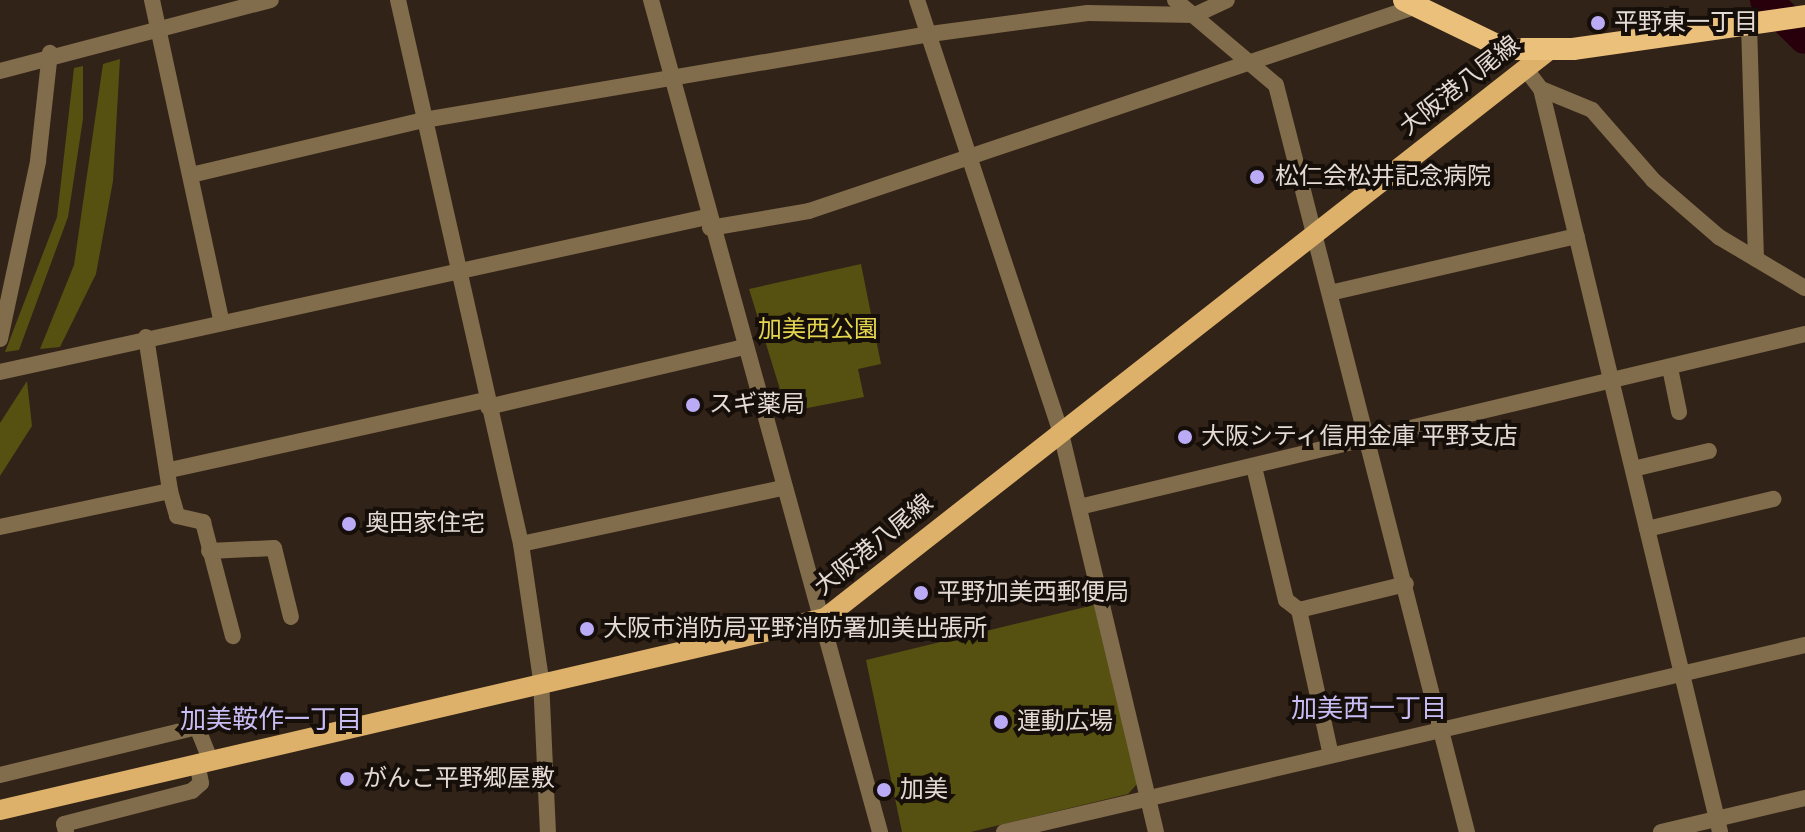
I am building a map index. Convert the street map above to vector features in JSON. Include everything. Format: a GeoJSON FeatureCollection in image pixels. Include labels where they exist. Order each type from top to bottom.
{"type":"FeatureCollection","features":[{"type":"Feature","properties":{"kind":"highway"},"geometry":{"type":"LineString","coordinates":[[1409,3],[1496,46],[1548,51],[1805,16]]}},
{"type":"Feature","properties":{"kind":"main road","name":"大阪港八尾線"},"geometry":{"type":"LineString","coordinates":[[0,810],[541,679],[825,618],[1060,429],[1548,51]]}},
{"type":"Feature","properties":{"kind":"street"},"geometry":{"type":"LineString","coordinates":[[152,0],[221,319]]}},
{"type":"Feature","properties":{"kind":"street"},"geometry":{"type":"LineString","coordinates":[[0,71],[50,53],[271,0]]}},
{"type":"Feature","properties":{"kind":"street"},"geometry":{"type":"LineString","coordinates":[[398,0],[521,544],[541,679],[548,832]]}},
{"type":"Feature","properties":{"kind":"street"},"geometry":{"type":"LineString","coordinates":[[651,0],[708,222],[782,488],[825,618],[880,832]]}},
{"type":"Feature","properties":{"kind":"street"},"geometry":{"type":"LineString","coordinates":[[917,0],[1060,429],[1156,832]]}},
{"type":"Feature","properties":{"kind":"street"},"geometry":{"type":"LineString","coordinates":[[1175,0],[1276,85],[1334,292],[1467,832]]}},
{"type":"Feature","properties":{"kind":"street"},"geometry":{"type":"LineString","coordinates":[[191,175],[424,120],[670,83],[930,34],[1088,13],[1195,15],[1227,0]]}},
{"type":"Feature","properties":{"kind":"street"},"geometry":{"type":"LineString","coordinates":[[0,372],[221,319],[459,268],[708,222],[809,211],[1252,66],[1409,3]]}},
{"type":"Feature","properties":{"kind":"street"},"geometry":{"type":"LineString","coordinates":[[1749,24],[1756,259]]}},
{"type":"Feature","properties":{"kind":"street"},"geometry":{"type":"LineString","coordinates":[[0,339],[7,284],[50,53]]}},
{"type":"Feature","properties":{"kind":"street"},"geometry":{"type":"LineString","coordinates":[[1525,68],[1541,89],[1718,826]]}},
{"type":"Feature","properties":{"kind":"street"},"geometry":{"type":"LineString","coordinates":[[1541,89],[1592,110],[1653,180],[1756,259],[1805,288]]}},
{"type":"Feature","properties":{"kind":"street"},"geometry":{"type":"LineString","coordinates":[[1334,292],[1577,236]]}},
{"type":"Feature","properties":{"kind":"street"},"geometry":{"type":"LineString","coordinates":[[1079,507],[1371,441],[1805,334]]}},
{"type":"Feature","properties":{"kind":"street"},"geometry":{"type":"LineString","coordinates":[[146,337],[170,470],[170,491],[177,516],[203,522],[233,636]]}},
{"type":"Feature","properties":{"kind":"street"},"geometry":{"type":"LineString","coordinates":[[170,470],[743,347]]}},
{"type":"Feature","properties":{"kind":"street"},"geometry":{"type":"LineString","coordinates":[[1670,368],[1679,412]]}},
{"type":"Feature","properties":{"kind":"street"},"geometry":{"type":"LineString","coordinates":[[1633,469],[1709,451]]}},
{"type":"Feature","properties":{"kind":"street"},"geometry":{"type":"LineString","coordinates":[[1254,467],[1286,600],[1299,610],[1331,755]]}},
{"type":"Feature","properties":{"kind":"street"},"geometry":{"type":"LineString","coordinates":[[521,544],[782,488]]}},
{"type":"Feature","properties":{"kind":"street"},"geometry":{"type":"LineString","coordinates":[[0,527],[170,491]]}},
{"type":"Feature","properties":{"kind":"street"},"geometry":{"type":"LineString","coordinates":[[1647,529],[1773,499]]}},
{"type":"Feature","properties":{"kind":"street"},"geometry":{"type":"LineString","coordinates":[[209,551],[274,548],[291,617]]}},
{"type":"Feature","properties":{"kind":"street"},"geometry":{"type":"LineString","coordinates":[[1299,610],[1406,584]]}},
{"type":"Feature","properties":{"kind":"street"},"geometry":{"type":"LineString","coordinates":[[1004,832],[1805,645]]}},
{"type":"Feature","properties":{"kind":"street"},"geometry":{"type":"LineString","coordinates":[[0,775],[197,727],[204,761],[201,783],[192,791],[64,824],[66,832]]}},
{"type":"Feature","properties":{"kind":"street"},"geometry":{"type":"LineString","coordinates":[[1661,832],[1718,826],[1805,798]]}},
{"type":"Feature","properties":{"kind":"green space"},"geometry":{"type":"Polygon","coordinates":[[[120,59],[113,181],[96,274],[60,347],[40,349],[74,265],[103,64],[120,59]]]}},
{"type":"Feature","properties":{"kind":"green space"},"geometry":{"type":"Polygon","coordinates":[[[83,66],[83,119],[68,217],[19,350],[5,352],[57,217],[74,68],[83,66]]]}},
{"type":"Feature","properties":{"kind":"green space","name":"加美西公園"},"geometry":{"type":"Polygon","coordinates":[[[861,264],[881,364],[858,369],[864,397],[787,412],[749,289],[861,264]]]}},
{"type":"Feature","properties":{"kind":"green space"},"geometry":{"type":"Polygon","coordinates":[[[27,381],[32,426],[0,476],[0,423],[27,381]]]}},
{"type":"Feature","properties":{"kind":"green space","name":"運動広場"},"geometry":{"type":"Polygon","coordinates":[[[1094,605],[1137,784],[1128,794],[971,832],[902,832],[866,660],[1094,605]]]}},
{"type":"Feature","properties":{"kind":"waterway"},"geometry":{"type":"LineString","coordinates":[[1766,0],[1805,38]]}},
{"type":"Feature","properties":{"kind":"place","name":"平野東一丁目"},"geometry":{"type":"Point","coordinates":[1598,23]}},
{"type":"Feature","properties":{"kind":"place","name":"松仁会松井記念病院"},"geometry":{"type":"Point","coordinates":[1257,177]}},
{"type":"Feature","properties":{"kind":"place","name":"スギ薬局"},"geometry":{"type":"Point","coordinates":[693,405]}},
{"type":"Feature","properties":{"kind":"place","name":"大阪シティ信用金庫 平野支店"},"geometry":{"type":"Point","coordinates":[1185,437]}},
{"type":"Feature","properties":{"kind":"place","name":"奥田家住宅"},"geometry":{"type":"Point","coordinates":[349,524]}},
{"type":"Feature","properties":{"kind":"place","name":"平野加美西郵便局"},"geometry":{"type":"Point","coordinates":[921,593]}},
{"type":"Feature","properties":{"kind":"place","name":"大阪市消防局平野消防署加美出張所"},"geometry":{"type":"Point","coordinates":[587,629]}},
{"type":"Feature","properties":{"kind":"place","name":"運動広場"},"geometry":{"type":"Point","coordinates":[1001,722]}},
{"type":"Feature","properties":{"kind":"place","name":"がんこ平野郷屋敷"},"geometry":{"type":"Point","coordinates":[347,779]}},
{"type":"Feature","properties":{"kind":"place","name":"加美"},"geometry":{"type":"Point","coordinates":[884,790]}},
{"type":"Feature","properties":{"kind":"district","name":"加美西一丁目"},"geometry":{"type":"Point","coordinates":[1369,709]}},
{"type":"Feature","properties":{"kind":"district","name":"加美鞍作一丁目"},"geometry":{"type":"Point","coordinates":[271,720]}}]}
